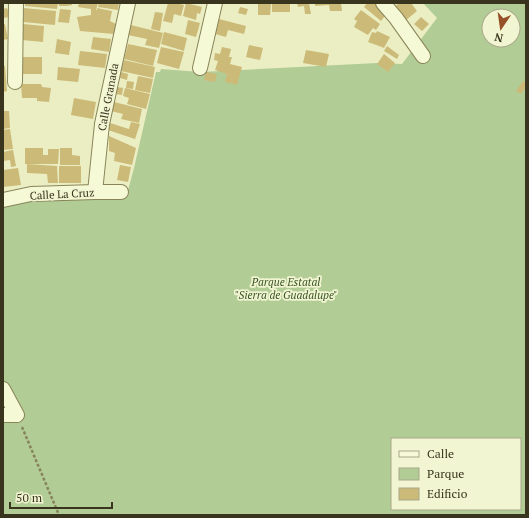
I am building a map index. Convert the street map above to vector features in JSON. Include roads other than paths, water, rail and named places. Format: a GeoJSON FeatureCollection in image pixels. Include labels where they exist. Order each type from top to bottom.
{"type":"FeatureCollection","features":[{"type":"Feature","properties":{"kind":"street"},"geometry":{"type":"LineString","coordinates":[[15,82],[16,3]]}},
{"type":"Feature","properties":{"kind":"street","name":"Calle Granada"},"geometry":{"type":"LineString","coordinates":[[95,192],[102,124],[128,3]]}},
{"type":"Feature","properties":{"kind":"street"},"geometry":{"type":"LineString","coordinates":[[200,68],[215,3]]}},
{"type":"Feature","properties":{"kind":"street"},"geometry":{"type":"LineString","coordinates":[[383,3],[396,18],[423,56]]}},
{"type":"Feature","properties":{"kind":"street","name":"Calle La Cruz"},"geometry":{"type":"LineString","coordinates":[[3,200],[31,194],[121,192]]}},
{"type":"Feature","properties":{"kind":"street"},"geometry":{"type":"LineString","coordinates":[[3,389],[10,415]]}},
{"type":"Feature","properties":{"kind":"park label","name":"Parque Estatal \"Sierra de Guadalupe\""},"geometry":{"type":"Point","coordinates":[286,288]}}]}
